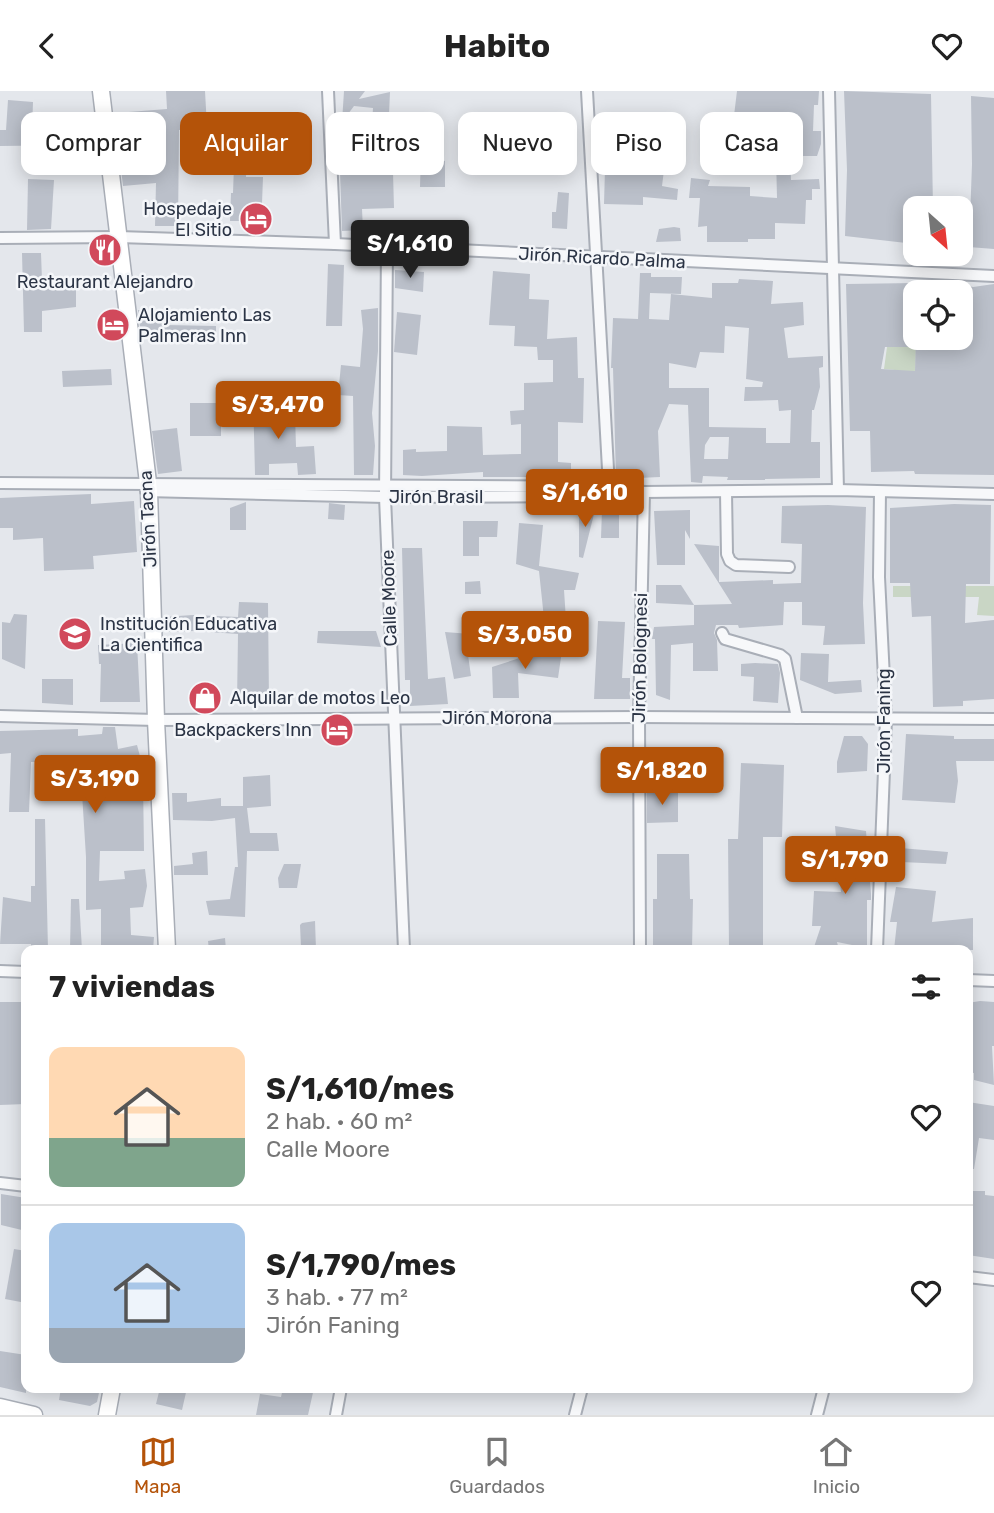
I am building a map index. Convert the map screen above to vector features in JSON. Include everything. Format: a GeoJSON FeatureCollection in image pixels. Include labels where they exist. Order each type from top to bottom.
{"type":"FeatureCollection","features":[{"type":"Feature","properties":{"kind":"street","name":"Jirón Tacna"},"geometry":{"type":"LineString","coordinates":[[102,91],[148,488],[167,945]]}},
{"type":"Feature","properties":{"kind":"street"},"geometry":{"type":"LineString","coordinates":[[327,91],[335,244]]}},
{"type":"Feature","properties":{"kind":"street"},"geometry":{"type":"LineString","coordinates":[[275,489],[386,484],[609,487],[587,91]]}},
{"type":"Feature","properties":{"kind":"street"},"geometry":{"type":"LineString","coordinates":[[829,91],[838,491]]}},
{"type":"Feature","properties":{"kind":"street","name":"Jirón Ricardo Palma"},"geometry":{"type":"LineString","coordinates":[[0,238],[119,237],[335,244],[994,276]]}},
{"type":"Feature","properties":{"kind":"street","name":"Calle Moore"},"geometry":{"type":"LineString","coordinates":[[387,246],[385,497],[404,945]]}},
{"type":"Feature","properties":{"kind":"street"},"geometry":{"type":"LineString","coordinates":[[0,483],[148,488]]}},
{"type":"Feature","properties":{"kind":"street","name":"Jirón Brasil"},"geometry":{"type":"LineString","coordinates":[[0,490],[275,489],[385,497],[587,496],[599,494],[609,487],[644,492],[838,491],[994,494]]}},
{"type":"Feature","properties":{"kind":"street","name":"Jirón Bolognesi"},"geometry":{"type":"LineString","coordinates":[[640,945],[639,717],[644,492]]}},
{"type":"Feature","properties":{"kind":"street"},"geometry":{"type":"LineString","coordinates":[[726,492],[727,554],[730,561],[736,565],[789,567]]}},
{"type":"Feature","properties":{"kind":"street","name":"Jirón Faning"},"geometry":{"type":"LineString","coordinates":[[877,945],[886,719],[879,577],[880,492]]}},
{"type":"Feature","properties":{"kind":"street"},"geometry":{"type":"LineString","coordinates":[[722,633],[725,639],[732,643],[780,655],[785,659],[797,718]]}},
{"type":"Feature","properties":{"kind":"street","name":"Jirón Morona"},"geometry":{"type":"LineString","coordinates":[[0,716],[156,720],[639,717],[994,719]]}},
{"type":"Feature","properties":{"kind":"street"},"geometry":{"type":"LineString","coordinates":[[0,971],[21,972]]}},
{"type":"Feature","properties":{"kind":"street"},"geometry":{"type":"LineString","coordinates":[[973,980],[994,981]]}},
{"type":"Feature","properties":{"kind":"street"},"geometry":{"type":"LineString","coordinates":[[0,1183],[21,1185]]}},
{"type":"Feature","properties":{"kind":"street"},"geometry":{"type":"LineString","coordinates":[[973,1278],[994,1280]]}},
{"type":"Feature","properties":{"kind":"street"},"geometry":{"type":"LineString","coordinates":[[107,1415],[111,1393]]}},
{"type":"Feature","properties":{"kind":"street"},"geometry":{"type":"LineString","coordinates":[[336,1415],[340,1393]]}},
{"type":"Feature","properties":{"kind":"street"},"geometry":{"type":"LineString","coordinates":[[575,1415],[581,1393]]}},
{"type":"Feature","properties":{"kind":"street"},"geometry":{"type":"LineString","coordinates":[[817,1415],[823,1393]]}},
{"type":"Feature","properties":{"kind":"street"},"geometry":{"type":"LineString","coordinates":[[0,1407],[34,1415]]}},
{"type":"Feature","properties":{"kind":"green space"},"geometry":{"type":"Polygon","coordinates":[[[887,347],[916,350],[915,384],[895,370],[884,369],[887,347]]]}},
{"type":"Feature","properties":{"kind":"green space"},"geometry":{"type":"Polygon","coordinates":[[[893,586],[994,586],[994,616],[977,615],[979,597],[893,597],[893,586]]]}},
{"type":"Feature","properties":{"kind":"building"},"geometry":{"type":"Polygon","coordinates":[[[166,91],[205,91],[206,112],[180,112],[178,226],[155,226],[156,183],[123,186],[122,175],[166,175],[166,112],[129,112],[167,109],[166,91]]]}},
{"type":"Feature","properties":{"kind":"building"},"geometry":{"type":"Polygon","coordinates":[[[344,91],[365,91],[359,99],[390,92],[389,112],[373,112],[373,108],[354,106],[350,112],[343,112],[344,91]]]}},
{"type":"Feature","properties":{"kind":"building"},"geometry":{"type":"Polygon","coordinates":[[[737,91],[819,91],[818,105],[814,105],[813,131],[821,131],[817,156],[803,156],[803,112],[734,112],[737,91]]]}},
{"type":"Feature","properties":{"kind":"building"},"geometry":{"type":"Polygon","coordinates":[[[844,91],[931,94],[933,196],[903,196],[903,243],[845,236],[847,170],[844,91]]]}},
{"type":"Feature","properties":{"kind":"building"},"geometry":{"type":"Polygon","coordinates":[[[971,96],[994,98],[994,249],[973,247],[971,96]]]}},
{"type":"Feature","properties":{"kind":"building"},"geometry":{"type":"Polygon","coordinates":[[[8,100],[33,102],[33,112],[21,112],[21,146],[0,146],[0,130],[6,130],[8,100]]]}},
{"type":"Feature","properties":{"kind":"building"},"geometry":{"type":"Polygon","coordinates":[[[445,161],[445,187],[420,187],[420,175],[444,175],[445,161]]]}},
{"type":"Feature","properties":{"kind":"building"},"geometry":{"type":"Polygon","coordinates":[[[234,175],[263,177],[261,230],[247,229],[248,221],[230,221],[234,175]]]}},
{"type":"Feature","properties":{"kind":"building"},"geometry":{"type":"Polygon","coordinates":[[[340,175],[393,175],[394,208],[362,209],[363,230],[342,231],[340,175]]]}},
{"type":"Feature","properties":{"kind":"building"},"geometry":{"type":"Polygon","coordinates":[[[605,175],[663,175],[662,186],[678,189],[677,200],[643,197],[643,205],[604,204],[605,175]]]}},
{"type":"Feature","properties":{"kind":"building"},"geometry":{"type":"Polygon","coordinates":[[[776,175],[791,175],[791,180],[819,179],[820,189],[812,189],[812,200],[806,200],[805,224],[775,223],[775,239],[707,242],[707,226],[698,227],[700,198],[689,198],[691,178],[710,180],[708,186],[750,187],[750,196],[777,198],[776,175]]]}},
{"type":"Feature","properties":{"kind":"building"},"geometry":{"type":"Polygon","coordinates":[[[28,179],[54,180],[51,229],[27,230],[28,179]]]}},
{"type":"Feature","properties":{"kind":"building"},"geometry":{"type":"Polygon","coordinates":[[[558,192],[569,193],[567,229],[552,228],[552,212],[556,212],[558,192]]]}},
{"type":"Feature","properties":{"kind":"building"},"geometry":{"type":"Polygon","coordinates":[[[680,228],[681,241],[656,242],[659,229],[680,228]]]}},
{"type":"Feature","properties":{"kind":"building"},"geometry":{"type":"Polygon","coordinates":[[[22,253],[41,253],[42,280],[76,279],[76,307],[42,311],[42,332],[24,332],[22,253]]]}},
{"type":"Feature","properties":{"kind":"building"},"geometry":{"type":"Polygon","coordinates":[[[328,264],[344,265],[342,326],[326,326],[328,264]]]}},
{"type":"Feature","properties":{"kind":"building"},"geometry":{"type":"Polygon","coordinates":[[[395,270],[424,272],[423,292],[395,288],[395,270]]]}},
{"type":"Feature","properties":{"kind":"building"},"geometry":{"type":"Polygon","coordinates":[[[493,271],[530,274],[529,299],[549,300],[547,339],[577,337],[578,378],[584,378],[583,423],[558,422],[558,462],[571,463],[571,477],[483,477],[483,472],[403,475],[403,450],[447,451],[447,426],[482,427],[483,455],[521,454],[521,424],[511,425],[510,411],[524,410],[524,383],[553,382],[553,360],[538,360],[537,347],[514,346],[515,326],[489,325],[493,271]]]}},
{"type":"Feature","properties":{"kind":"building"},"geometry":{"type":"Polygon","coordinates":[[[640,273],[651,273],[651,277],[682,277],[681,294],[650,293],[649,319],[669,320],[671,294],[712,298],[712,283],[738,283],[739,279],[773,281],[771,304],[803,302],[804,325],[784,328],[788,358],[823,356],[823,367],[819,368],[820,387],[812,410],[811,442],[820,442],[820,478],[727,480],[728,477],[703,476],[702,483],[691,482],[688,405],[669,404],[658,431],[660,477],[616,479],[611,368],[613,318],[638,319],[640,273]],[[725,326],[724,353],[700,352],[696,368],[669,363],[669,388],[709,388],[709,427],[766,428],[766,443],[790,443],[791,410],[779,411],[778,400],[744,401],[745,387],[762,387],[763,382],[746,379],[749,328],[725,326]],[[710,437],[705,445],[704,459],[728,459],[729,437],[710,437]]]}},
{"type":"Feature","properties":{"kind":"building"},"geometry":{"type":"Polygon","coordinates":[[[903,283],[903,347],[885,347],[881,369],[915,371],[916,350],[973,350],[973,287],[994,284],[994,475],[871,472],[870,431],[850,431],[846,284],[903,283]]]}},
{"type":"Feature","properties":{"kind":"building"},"geometry":{"type":"Polygon","coordinates":[[[378,308],[378,351],[372,413],[375,446],[373,475],[354,475],[353,396],[338,395],[341,365],[360,367],[363,329],[361,310],[378,308]]]}},
{"type":"Feature","properties":{"kind":"building"},"geometry":{"type":"Polygon","coordinates":[[[138,310],[147,310],[166,325],[216,326],[216,338],[141,336],[138,310]]]}},
{"type":"Feature","properties":{"kind":"building"},"geometry":{"type":"Polygon","coordinates":[[[397,312],[421,315],[417,355],[394,352],[397,312]]]}},
{"type":"Feature","properties":{"kind":"building"},"geometry":{"type":"Polygon","coordinates":[[[111,369],[112,385],[63,387],[62,371],[111,369]]]}},
{"type":"Feature","properties":{"kind":"building"},"geometry":{"type":"Polygon","coordinates":[[[253,394],[267,394],[266,415],[295,414],[296,447],[314,446],[316,474],[298,475],[297,463],[269,464],[269,475],[255,475],[253,394]]]}},
{"type":"Feature","properties":{"kind":"building"},"geometry":{"type":"Polygon","coordinates":[[[190,403],[221,403],[221,436],[190,436],[190,403]]]}},
{"type":"Feature","properties":{"kind":"building"},"geometry":{"type":"Polygon","coordinates":[[[177,428],[182,471],[158,474],[152,431],[177,428]]]}},
{"type":"Feature","properties":{"kind":"building"},"geometry":{"type":"Polygon","coordinates":[[[91,494],[91,504],[134,501],[137,552],[93,556],[94,569],[44,571],[43,538],[13,540],[13,528],[0,528],[0,498],[91,494]]]}},
{"type":"Feature","properties":{"kind":"building"},"geometry":{"type":"Polygon","coordinates":[[[246,502],[246,530],[230,530],[230,508],[246,502]]]}},
{"type":"Feature","properties":{"kind":"building"},"geometry":{"type":"Polygon","coordinates":[[[329,503],[345,505],[344,520],[328,519],[329,503]]]}},
{"type":"Feature","properties":{"kind":"building"},"geometry":{"type":"Polygon","coordinates":[[[991,505],[990,584],[966,584],[965,623],[994,620],[994,699],[963,701],[963,706],[933,707],[931,616],[912,617],[910,583],[890,583],[890,508],[991,505]]]}},
{"type":"Feature","properties":{"kind":"building"},"geometry":{"type":"Polygon","coordinates":[[[782,506],[866,507],[863,603],[865,644],[823,645],[825,626],[802,625],[802,602],[784,602],[783,625],[739,628],[738,625],[716,625],[714,633],[717,640],[718,671],[693,671],[693,643],[671,645],[670,700],[656,695],[655,639],[652,639],[654,627],[694,625],[694,605],[732,604],[694,544],[719,546],[719,582],[773,580],[773,584],[801,583],[802,544],[781,543],[782,506]]]}},
{"type":"Feature","properties":{"kind":"building"},"geometry":{"type":"Polygon","coordinates":[[[579,510],[595,510],[583,558],[579,557],[579,510]]]}},
{"type":"Feature","properties":{"kind":"building"},"geometry":{"type":"Polygon","coordinates":[[[602,510],[619,510],[619,538],[601,538],[602,510]]]}},
{"type":"Feature","properties":{"kind":"building"},"geometry":{"type":"Polygon","coordinates":[[[690,510],[690,539],[685,530],[685,565],[657,565],[654,511],[690,510]]]}},
{"type":"Feature","properties":{"kind":"building"},"geometry":{"type":"Polygon","coordinates":[[[463,521],[498,521],[497,537],[479,537],[479,556],[463,556],[463,521]]]}},
{"type":"Feature","properties":{"kind":"building"},"geometry":{"type":"Polygon","coordinates":[[[519,523],[543,525],[539,566],[579,573],[575,590],[564,590],[566,620],[563,640],[497,638],[497,617],[520,617],[519,633],[545,628],[539,571],[516,564],[519,523]]]}},
{"type":"Feature","properties":{"kind":"building"},"geometry":{"type":"Polygon","coordinates":[[[402,548],[422,548],[428,679],[445,677],[448,704],[410,706],[410,680],[405,680],[402,548]]]}},
{"type":"Feature","properties":{"kind":"building"},"geometry":{"type":"Polygon","coordinates":[[[480,581],[481,594],[465,594],[465,582],[480,581]]]}},
{"type":"Feature","properties":{"kind":"building"},"geometry":{"type":"Polygon","coordinates":[[[656,585],[681,585],[694,605],[656,603],[656,585]]]}},
{"type":"Feature","properties":{"kind":"building"},"geometry":{"type":"Polygon","coordinates":[[[239,602],[268,603],[269,703],[237,703],[238,634],[164,632],[163,617],[238,617],[239,602]]]}},
{"type":"Feature","properties":{"kind":"building"},"geometry":{"type":"Polygon","coordinates":[[[14,614],[27,615],[25,669],[2,659],[2,622],[10,623],[14,614]]]}},
{"type":"Feature","properties":{"kind":"building"},"geometry":{"type":"Polygon","coordinates":[[[598,621],[625,622],[622,678],[630,678],[630,699],[594,699],[598,621]]]}},
{"type":"Feature","properties":{"kind":"building"},"geometry":{"type":"Polygon","coordinates":[[[318,631],[376,631],[381,647],[317,643],[318,631]]]}},
{"type":"Feature","properties":{"kind":"building"},"geometry":{"type":"Polygon","coordinates":[[[445,632],[470,634],[468,655],[471,676],[454,679],[445,632]]]}},
{"type":"Feature","properties":{"kind":"building"},"geometry":{"type":"Polygon","coordinates":[[[137,643],[140,702],[100,702],[101,664],[98,645],[137,643]]]}},
{"type":"Feature","properties":{"kind":"building"},"geometry":{"type":"Polygon","coordinates":[[[563,644],[558,678],[518,673],[519,698],[493,698],[492,667],[563,644]]]}},
{"type":"Feature","properties":{"kind":"building"},"geometry":{"type":"Polygon","coordinates":[[[801,653],[829,654],[828,682],[861,680],[862,692],[835,694],[800,680],[801,653]]]}},
{"type":"Feature","properties":{"kind":"building"},"geometry":{"type":"Polygon","coordinates":[[[741,664],[778,664],[778,703],[753,701],[754,677],[741,676],[741,664]]]}},
{"type":"Feature","properties":{"kind":"building"},"geometry":{"type":"Polygon","coordinates":[[[42,679],[73,679],[73,705],[42,703],[42,679]]]}},
{"type":"Feature","properties":{"kind":"building"},"geometry":{"type":"Polygon","coordinates":[[[103,727],[115,727],[118,749],[137,745],[142,764],[148,766],[143,781],[144,851],[100,851],[99,881],[125,879],[124,871],[145,869],[147,886],[143,907],[130,908],[131,935],[154,937],[153,945],[101,945],[101,909],[86,910],[86,857],[80,761],[31,762],[29,812],[9,812],[11,753],[0,754],[0,731],[78,729],[78,736],[102,734],[103,727]]]}},
{"type":"Feature","properties":{"kind":"building"},"geometry":{"type":"Polygon","coordinates":[[[906,734],[954,736],[954,739],[994,739],[994,761],[956,761],[958,781],[955,803],[902,800],[906,734]]]}},
{"type":"Feature","properties":{"kind":"building"},"geometry":{"type":"Polygon","coordinates":[[[844,736],[862,736],[868,744],[867,771],[837,773],[844,736]]]}},
{"type":"Feature","properties":{"kind":"building"},"geometry":{"type":"Polygon","coordinates":[[[741,763],[784,765],[782,837],[763,837],[763,945],[729,945],[728,839],[738,839],[741,763]]]}},
{"type":"Feature","properties":{"kind":"building"},"geometry":{"type":"Polygon","coordinates":[[[270,775],[271,806],[247,808],[250,833],[277,833],[279,851],[247,851],[245,917],[209,915],[206,901],[230,899],[235,867],[238,867],[235,818],[212,821],[173,820],[172,793],[187,793],[187,802],[221,798],[221,806],[243,806],[243,777],[270,775]]]}},
{"type":"Feature","properties":{"kind":"building"},"geometry":{"type":"Polygon","coordinates":[[[647,791],[678,791],[678,822],[647,823],[647,791]]]}},
{"type":"Feature","properties":{"kind":"building"},"geometry":{"type":"Polygon","coordinates":[[[35,819],[45,819],[48,945],[0,944],[3,897],[31,902],[31,886],[35,886],[35,819]]]}},
{"type":"Feature","properties":{"kind":"building"},"geometry":{"type":"Polygon","coordinates":[[[835,826],[866,831],[871,894],[871,900],[867,900],[867,945],[837,942],[838,945],[815,945],[821,926],[812,926],[814,891],[841,892],[835,826]]]}},
{"type":"Feature","properties":{"kind":"building"},"geometry":{"type":"Polygon","coordinates":[[[900,848],[948,852],[946,864],[901,862],[900,848]]]}},
{"type":"Feature","properties":{"kind":"building"},"geometry":{"type":"Polygon","coordinates":[[[207,851],[208,875],[174,875],[174,866],[193,864],[192,853],[207,851]]]}},
{"type":"Feature","properties":{"kind":"building"},"geometry":{"type":"Polygon","coordinates":[[[657,854],[689,854],[690,899],[693,899],[692,945],[653,945],[653,899],[657,899],[657,854]]]}},
{"type":"Feature","properties":{"kind":"building"},"geometry":{"type":"Polygon","coordinates":[[[284,864],[301,864],[297,888],[279,888],[278,878],[284,864]]]}},
{"type":"Feature","properties":{"kind":"building"},"geometry":{"type":"Polygon","coordinates":[[[896,887],[936,891],[932,922],[973,918],[973,945],[895,945],[897,922],[890,922],[896,887]]]}},
{"type":"Feature","properties":{"kind":"building"},"geometry":{"type":"Polygon","coordinates":[[[71,899],[79,899],[82,945],[70,945],[71,899]]]}},
{"type":"Feature","properties":{"kind":"building"},"geometry":{"type":"Polygon","coordinates":[[[315,921],[316,945],[301,945],[302,923],[315,921]]]}},
{"type":"Feature","properties":{"kind":"building"},"geometry":{"type":"Polygon","coordinates":[[[225,938],[226,945],[208,945],[208,941],[225,938]]]}},
{"type":"Feature","properties":{"kind":"building"},"geometry":{"type":"Polygon","coordinates":[[[0,1002],[21,1002],[21,1104],[0,1105],[0,1002]]]}},
{"type":"Feature","properties":{"kind":"building"},"geometry":{"type":"Polygon","coordinates":[[[973,1002],[994,1002],[994,1085],[974,1080],[973,1002]]]}},
{"type":"Feature","properties":{"kind":"building"},"geometry":{"type":"Polygon","coordinates":[[[973,1103],[994,1106],[994,1140],[979,1138],[974,1169],[973,1103]]]}},
{"type":"Feature","properties":{"kind":"building"},"geometry":{"type":"Polygon","coordinates":[[[973,1191],[985,1191],[985,1195],[994,1196],[994,1259],[973,1256],[973,1191]]]}},
{"type":"Feature","properties":{"kind":"building"},"geometry":{"type":"Polygon","coordinates":[[[1,1194],[21,1197],[21,1230],[1,1225],[1,1194]]]}},
{"type":"Feature","properties":{"kind":"building"},"geometry":{"type":"Polygon","coordinates":[[[14,1249],[21,1250],[21,1302],[5,1299],[14,1249]]]}},
{"type":"Feature","properties":{"kind":"building"},"geometry":{"type":"Polygon","coordinates":[[[0,1351],[21,1354],[21,1392],[0,1387],[0,1351]]]}},
{"type":"Feature","properties":{"kind":"building"},"geometry":{"type":"Polygon","coordinates":[[[60,1393],[99,1393],[97,1402],[90,1406],[59,1400],[60,1393]]]}},
{"type":"Feature","properties":{"kind":"building"},"geometry":{"type":"Polygon","coordinates":[[[159,1393],[186,1393],[182,1410],[156,1404],[159,1393]]]}},
{"type":"Feature","properties":{"kind":"building"},"geometry":{"type":"Polygon","coordinates":[[[282,1393],[313,1393],[308,1415],[256,1415],[260,1394],[281,1397],[282,1393]]]}},
{"type":"Feature","properties":{"kind":"place","name":"Hospedaje El Sitio"},"geometry":{"type":"Point","coordinates":[256,219]}},
{"type":"Feature","properties":{"kind":"place","name":"Restaurant Alejandro"},"geometry":{"type":"Point","coordinates":[105,250]}},
{"type":"Feature","properties":{"kind":"place","name":"Alojamiento Las Palmeras Inn"},"geometry":{"type":"Point","coordinates":[113,325]}},
{"type":"Feature","properties":{"kind":"place","name":"Institución Educativa La Cientifica"},"geometry":{"type":"Point","coordinates":[75,634]}},
{"type":"Feature","properties":{"kind":"place","name":"Alquilar de motos Leo"},"geometry":{"type":"Point","coordinates":[205,698]}},
{"type":"Feature","properties":{"kind":"place","name":"Backpackers Inn"},"geometry":{"type":"Point","coordinates":[337,730]}}]}
